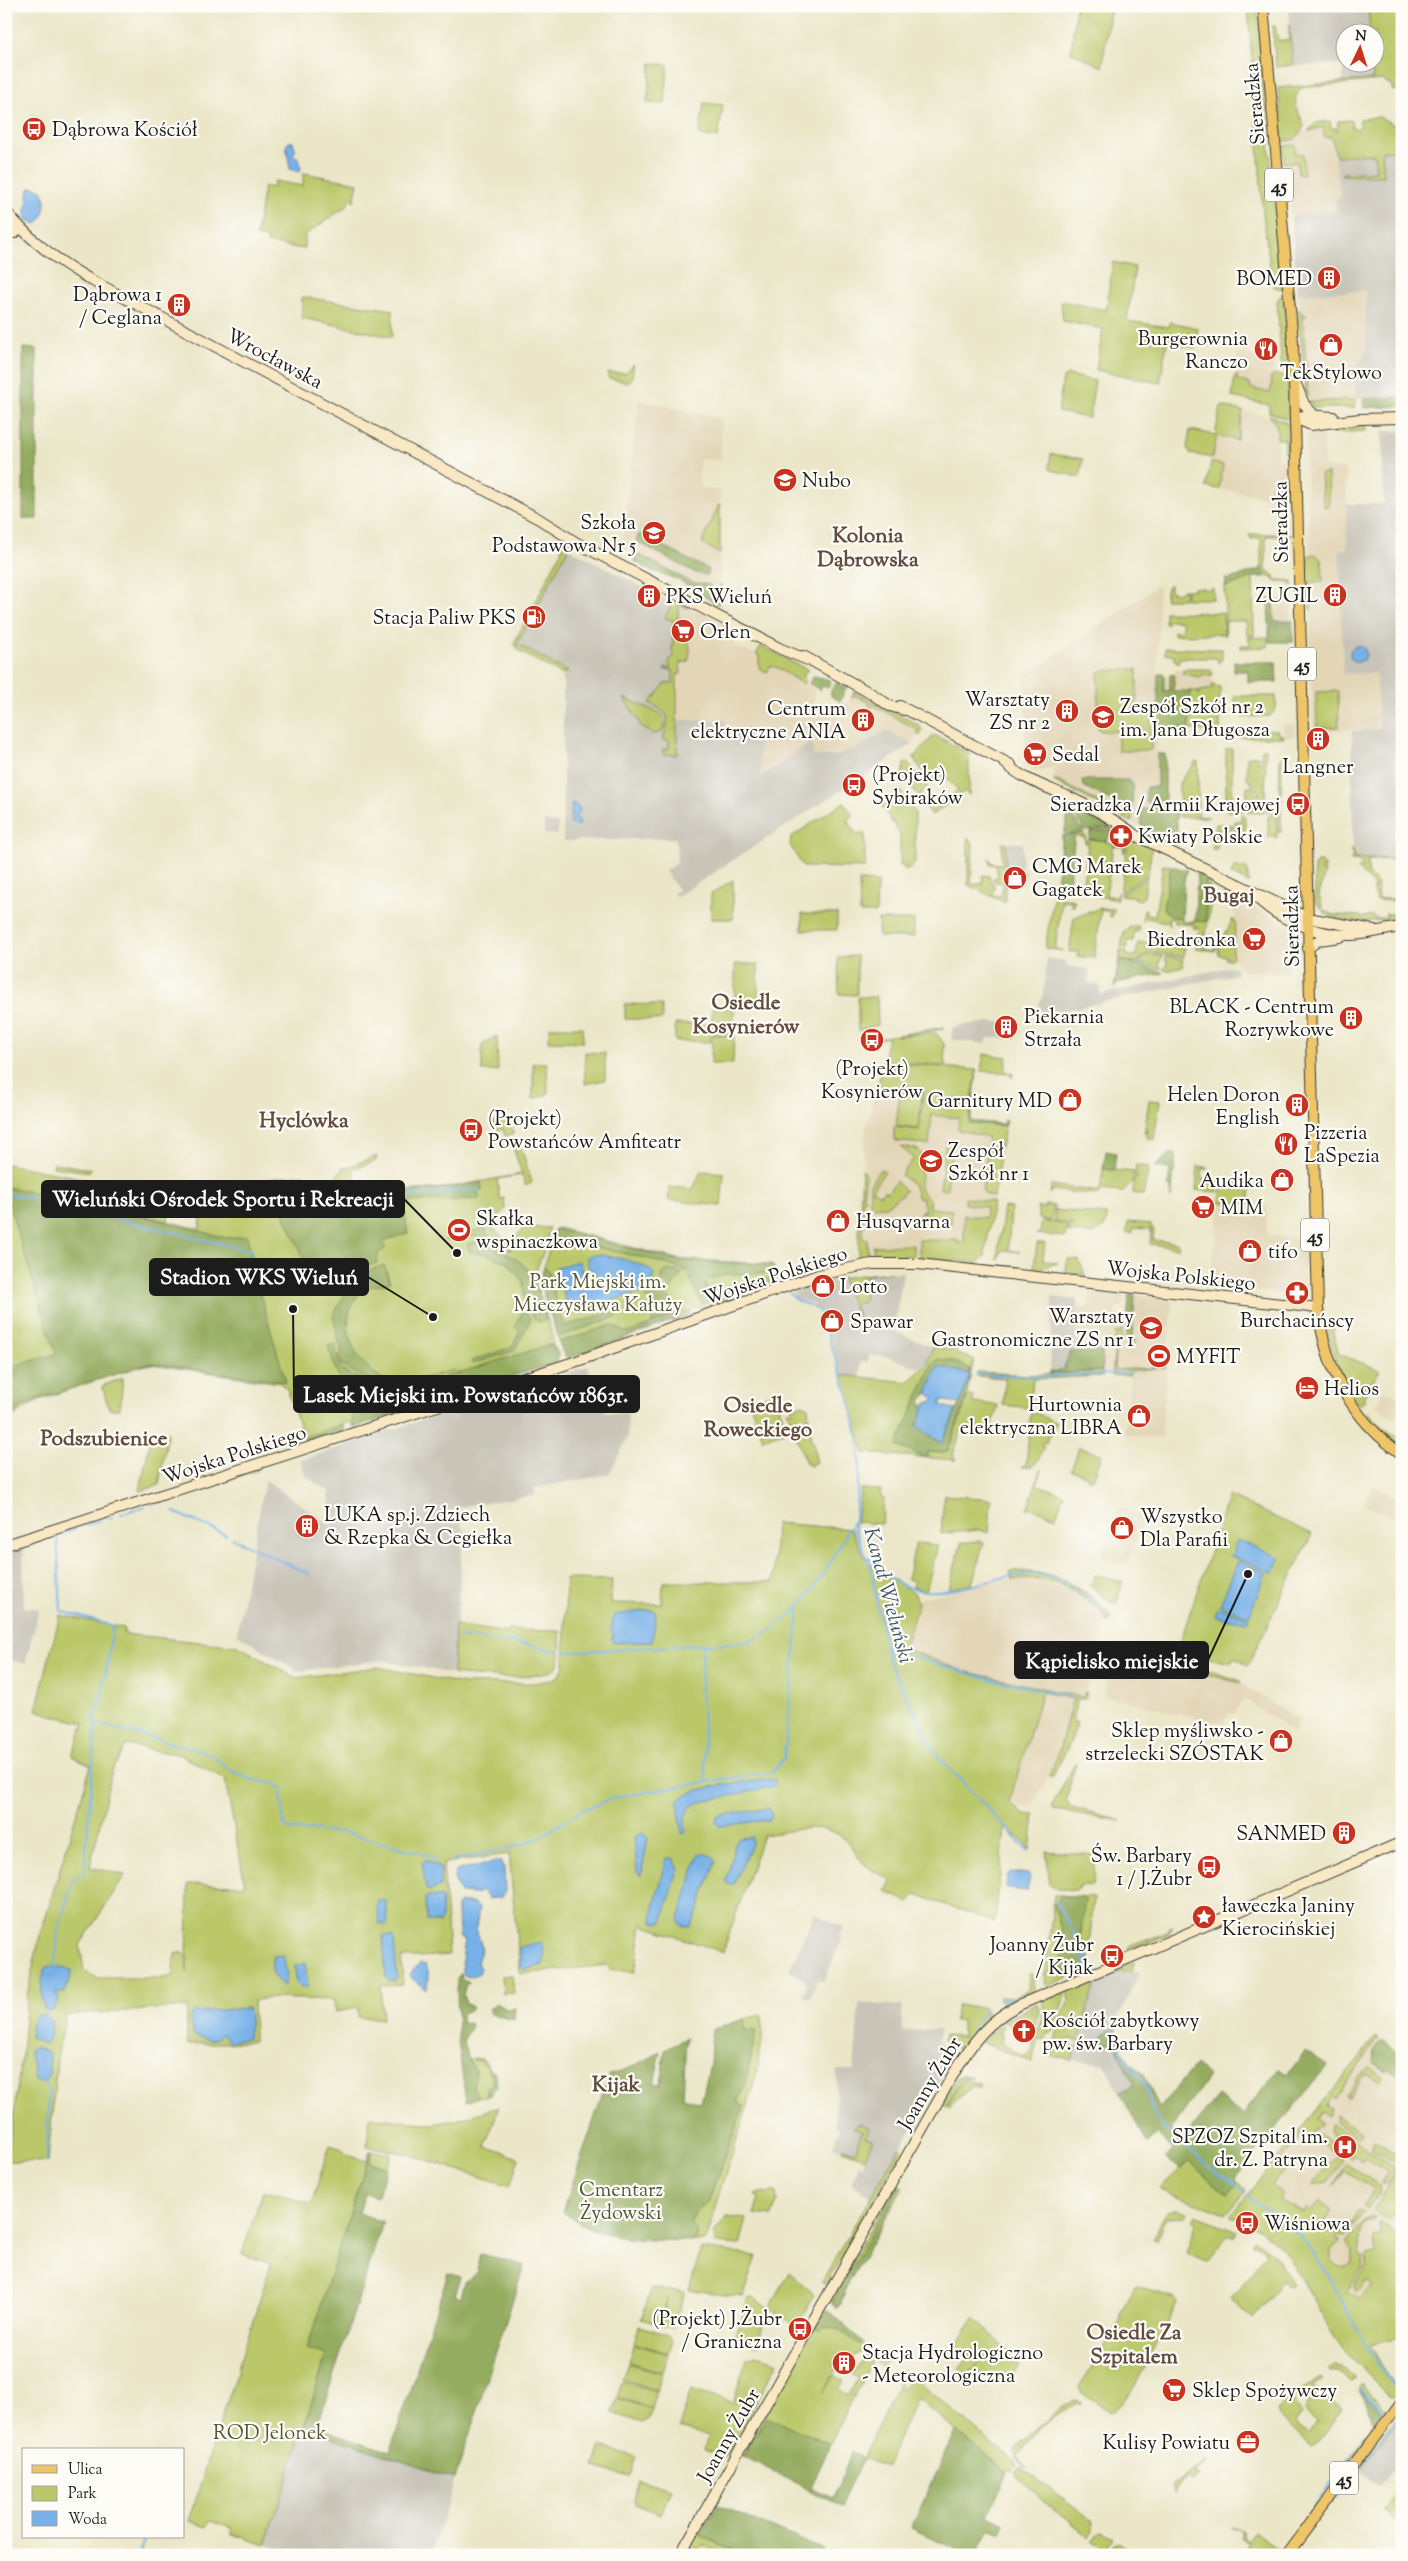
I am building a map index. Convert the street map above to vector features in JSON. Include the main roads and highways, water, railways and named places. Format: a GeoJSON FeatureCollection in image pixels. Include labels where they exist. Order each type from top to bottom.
{"type":"FeatureCollection","features":[{"type":"Feature","properties":{"kind":"main road","name":"Sieradzka"},"geometry":{"type":"LineString","coordinates":[[1263,6],[1290,299],[1294,380],[1318,1308],[1327,1354],[1339,1384],[1348,1400],[1371,1428],[1402,1454]]}},
{"type":"Feature","properties":{"kind":"main road","name":"45"},"geometry":{"type":"LineString","coordinates":[[1287,2555],[1402,2400]]}},
{"type":"Feature","properties":{"kind":"water"},"geometry":{"type":"Polygon","coordinates":[[[289,142],[293,142],[296,151],[292,154],[299,158],[301,169],[299,172],[290,169],[286,145],[289,142]]]}},
{"type":"Feature","properties":{"kind":"water"},"geometry":{"type":"Polygon","coordinates":[[[31,187],[41,189],[45,202],[44,212],[37,224],[25,219],[29,189],[31,187]]]}},
{"type":"Feature","properties":{"kind":"water"},"geometry":{"type":"Polygon","coordinates":[[[1358,646],[1366,654],[1358,662],[1350,654],[1358,646]]]}},
{"type":"Feature","properties":{"kind":"water"},"geometry":{"type":"Polygon","coordinates":[[[572,803],[579,807],[580,812],[575,816],[580,821],[579,826],[570,824],[572,803]]]}},
{"type":"Feature","properties":{"kind":"water"},"geometry":{"type":"Polygon","coordinates":[[[592,1255],[616,1257],[644,1267],[654,1274],[651,1284],[639,1293],[569,1312],[556,1267],[579,1261],[586,1285],[595,1289],[601,1282],[600,1277],[587,1264],[587,1257],[592,1255]]]}},
{"type":"Feature","properties":{"kind":"water"},"geometry":{"type":"Polygon","coordinates":[[[941,1367],[970,1374],[960,1404],[941,1400],[941,1405],[956,1410],[942,1443],[917,1426],[926,1403],[933,1401],[934,1398],[928,1394],[928,1391],[937,1368],[941,1367]]]}},
{"type":"Feature","properties":{"kind":"water"},"geometry":{"type":"Polygon","coordinates":[[[1237,1540],[1280,1557],[1273,1573],[1231,1556],[1237,1540]]]}},
{"type":"Feature","properties":{"kind":"water"},"geometry":{"type":"Polygon","coordinates":[[[1238,1561],[1266,1573],[1249,1616],[1220,1605],[1238,1561]]]}},
{"type":"Feature","properties":{"kind":"water"},"geometry":{"type":"Polygon","coordinates":[[[1218,1607],[1249,1618],[1247,1622],[1215,1616],[1218,1607]]]}},
{"type":"Feature","properties":{"kind":"water"},"geometry":{"type":"Polygon","coordinates":[[[655,1611],[656,1615],[652,1642],[613,1643],[611,1628],[614,1615],[655,1611]]]}},
{"type":"Feature","properties":{"kind":"water"},"geometry":{"type":"Polygon","coordinates":[[[776,1780],[774,1786],[697,1803],[692,1806],[685,1818],[686,1832],[682,1834],[678,1801],[686,1795],[734,1783],[776,1780]]]}},
{"type":"Feature","properties":{"kind":"water"},"geometry":{"type":"Polygon","coordinates":[[[769,1808],[772,1816],[769,1821],[719,1826],[716,1823],[717,1818],[724,1815],[769,1808]]]}},
{"type":"Feature","properties":{"kind":"water"},"geometry":{"type":"Polygon","coordinates":[[[643,1833],[648,1838],[641,1876],[637,1872],[634,1837],[643,1833]]]}},
{"type":"Feature","properties":{"kind":"water"},"geometry":{"type":"Polygon","coordinates":[[[752,1837],[752,1845],[733,1885],[728,1884],[726,1882],[735,1844],[739,1838],[752,1837]]]}},
{"type":"Feature","properties":{"kind":"water"},"geometry":{"type":"Polygon","coordinates":[[[699,1853],[710,1855],[716,1860],[696,1916],[690,1927],[681,1925],[679,1919],[699,1853]]]}},
{"type":"Feature","properties":{"kind":"water"},"geometry":{"type":"Polygon","coordinates":[[[667,1858],[673,1858],[679,1868],[663,1919],[661,1923],[654,1922],[652,1919],[653,1911],[667,1858]]]}},
{"type":"Feature","properties":{"kind":"water"},"geometry":{"type":"Polygon","coordinates":[[[426,1860],[441,1868],[440,1887],[429,1891],[426,1889],[422,1863],[426,1860]]]}},
{"type":"Feature","properties":{"kind":"water"},"geometry":{"type":"Polygon","coordinates":[[[494,1861],[501,1861],[504,1866],[505,1894],[501,1897],[489,1899],[482,1891],[475,1894],[460,1893],[454,1878],[455,1872],[494,1861]]]}},
{"type":"Feature","properties":{"kind":"water"},"geometry":{"type":"Polygon","coordinates":[[[1011,1872],[1028,1874],[1030,1878],[1027,1891],[1008,1889],[1006,1886],[1008,1874],[1011,1872]]]}},
{"type":"Feature","properties":{"kind":"water"},"geometry":{"type":"Polygon","coordinates":[[[429,1896],[442,1897],[441,1921],[439,1923],[427,1921],[425,1898],[429,1896]]]}},
{"type":"Feature","properties":{"kind":"water"},"geometry":{"type":"Polygon","coordinates":[[[379,1899],[386,1901],[388,1923],[386,1925],[379,1923],[377,1901],[379,1899]]]}},
{"type":"Feature","properties":{"kind":"water"},"geometry":{"type":"Polygon","coordinates":[[[460,1903],[472,1903],[479,1908],[476,1928],[482,1948],[477,1962],[481,1968],[479,1973],[470,1977],[463,1975],[462,1960],[465,1940],[459,1937],[457,1906],[460,1903]]]}},
{"type":"Feature","properties":{"kind":"water"},"geometry":{"type":"Polygon","coordinates":[[[383,1935],[394,1937],[397,1978],[395,1981],[389,1980],[386,1977],[383,1935]]]}},
{"type":"Feature","properties":{"kind":"water"},"geometry":{"type":"Polygon","coordinates":[[[541,1942],[545,1955],[543,1965],[524,1970],[521,1967],[520,1947],[541,1942]]]}},
{"type":"Feature","properties":{"kind":"water"},"geometry":{"type":"Polygon","coordinates":[[[283,1955],[287,1974],[284,1986],[277,1981],[272,1969],[273,1956],[283,1955]]]}},
{"type":"Feature","properties":{"kind":"water"},"geometry":{"type":"Polygon","coordinates":[[[305,1963],[308,1987],[300,1988],[296,1983],[295,1966],[305,1963]]]}},
{"type":"Feature","properties":{"kind":"water"},"geometry":{"type":"Polygon","coordinates":[[[420,1964],[426,1965],[428,1971],[429,1980],[426,1989],[411,1978],[410,1973],[420,1964]]]}},
{"type":"Feature","properties":{"kind":"water"},"geometry":{"type":"Polygon","coordinates":[[[49,1966],[72,1970],[65,1993],[56,1993],[59,1999],[53,2011],[44,2009],[42,1994],[43,1973],[45,1968],[49,1966]]]}},
{"type":"Feature","properties":{"kind":"water"},"geometry":{"type":"Polygon","coordinates":[[[248,2008],[250,2014],[248,2039],[228,2041],[222,2034],[216,2039],[210,2040],[194,2036],[190,2020],[193,2012],[248,2008]]]}},
{"type":"Feature","properties":{"kind":"water"},"geometry":{"type":"Polygon","coordinates":[[[38,2015],[45,2016],[53,2021],[51,2033],[45,2044],[30,2038],[32,2022],[38,2015]]]}},
{"type":"Feature","properties":{"kind":"water"},"geometry":{"type":"Polygon","coordinates":[[[34,2047],[49,2052],[49,2075],[45,2083],[35,2080],[30,2053],[30,2049],[34,2047]]]}},
{"type":"Feature","properties":{"kind":"waterway"},"geometry":{"type":"LineString","coordinates":[[290,1210],[305,1194],[313,1191],[384,1199],[471,1189],[480,1191]]}},
{"type":"Feature","properties":{"kind":"waterway"},"geometry":{"type":"LineString","coordinates":[[6,1193],[252,1251]]}},
{"type":"Feature","properties":{"kind":"waterway","name":"Kanał Wieluński"},"geometry":{"type":"LineString","coordinates":[[790,1293],[796,1299],[820,1311],[849,1398],[858,1435],[860,1461],[854,1528],[870,1565],[888,1660],[936,1754],[1028,1851]]}},
{"type":"Feature","properties":{"kind":"waterway"},"geometry":{"type":"LineString","coordinates":[[977,1374],[1033,1377],[1129,1373]]}},
{"type":"Feature","properties":{"kind":"waterway"},"geometry":{"type":"LineString","coordinates":[[121,1514],[145,1506]]}},
{"type":"Feature","properties":{"kind":"waterway"},"geometry":{"type":"LineString","coordinates":[[174,1512],[226,1535]]}},
{"type":"Feature","properties":{"kind":"waterway"},"geometry":{"type":"LineString","coordinates":[[107,1519],[112,1517]]}},
{"type":"Feature","properties":{"kind":"waterway"},"geometry":{"type":"LineString","coordinates":[[86,1525],[101,1520]]}},
{"type":"Feature","properties":{"kind":"waterway"},"geometry":{"type":"LineString","coordinates":[[566,1652],[747,1642],[766,1633],[798,1607],[811,1592],[854,1521]]}},
{"type":"Feature","properties":{"kind":"waterway"},"geometry":{"type":"LineString","coordinates":[[55,1535],[75,1529]]}},
{"type":"Feature","properties":{"kind":"waterway"},"geometry":{"type":"LineString","coordinates":[[57,1535],[61,1611],[110,1625],[113,1628],[101,1701],[94,1717],[96,1724],[213,1755],[227,1768],[239,1774],[258,1781],[276,1784],[281,1788],[284,1825],[289,1829],[347,1833],[437,1858]]}},
{"type":"Feature","properties":{"kind":"waterway"},"geometry":{"type":"LineString","coordinates":[[44,1539],[49,1537]]}},
{"type":"Feature","properties":{"kind":"waterway"},"geometry":{"type":"LineString","coordinates":[[232,1538],[309,1574]]}},
{"type":"Feature","properties":{"kind":"waterway"},"geometry":{"type":"LineString","coordinates":[[19,1547],[38,1540]]}},
{"type":"Feature","properties":{"kind":"waterway"},"geometry":{"type":"LineString","coordinates":[[8,1550],[13,1548]]}},
{"type":"Feature","properties":{"kind":"waterway"},"geometry":{"type":"LineString","coordinates":[[869,1558],[896,1582],[910,1588],[925,1591],[956,1589],[1019,1575],[1036,1574],[1047,1576],[1075,1589],[1108,1616]]}},
{"type":"Feature","properties":{"kind":"waterway"},"geometry":{"type":"LineString","coordinates":[[706,1782],[772,1772],[784,1758],[799,1609]]}},
{"type":"Feature","properties":{"kind":"waterway"},"geometry":{"type":"LineString","coordinates":[[459,1637],[523,1644],[558,1651]]}},
{"type":"Feature","properties":{"kind":"waterway"},"geometry":{"type":"LineString","coordinates":[[453,1860],[511,1848],[539,1838],[580,1811],[617,1797],[706,1782],[701,1687],[703,1645]]}},
{"type":"Feature","properties":{"kind":"waterway"},"geometry":{"type":"LineString","coordinates":[[884,1647],[977,1676],[1072,1697]]}},
{"type":"Feature","properties":{"kind":"waterway"},"geometry":{"type":"LineString","coordinates":[[54,1969],[59,1927],[73,1879],[84,1875],[96,1724]]}},
{"type":"Feature","properties":{"kind":"waterway","name":"Kanał Wieluński"},"geometry":{"type":"LineString","coordinates":[[1056,1901],[1088,1958]]}},
{"type":"Feature","properties":{"kind":"waterway"},"geometry":{"type":"LineString","coordinates":[[1076,1972],[1084,1968],[1084,1952]]}},
{"type":"Feature","properties":{"kind":"waterway"},"geometry":{"type":"LineString","coordinates":[[1001,2000],[1013,2000],[1024,1995]]}},
{"type":"Feature","properties":{"kind":"waterway"},"geometry":{"type":"LineString","coordinates":[[45,2018],[47,2008]]}},
{"type":"Feature","properties":{"kind":"waterway"},"geometry":{"type":"LineString","coordinates":[[971,2033],[985,2010]]}},
{"type":"Feature","properties":{"kind":"waterway","name":"Kanał Wieluński"},"geometry":{"type":"LineString","coordinates":[[1114,2029],[1123,2058],[1144,2082],[1152,2110],[1163,2126],[1201,2161],[1237,2187]]}},
{"type":"Feature","properties":{"kind":"waterway"},"geometry":{"type":"LineString","coordinates":[[45,2082],[49,2092],[46,2159]]}},
{"type":"Feature","properties":{"kind":"waterway","name":"Kanał Wieluński"},"geometry":{"type":"LineString","coordinates":[[1248,2195],[1289,2224],[1310,2248],[1336,2289],[1371,2353],[1400,2392]]}},
{"type":"Feature","properties":{"kind":"waterway"},"geometry":{"type":"LineString","coordinates":[[1360,2389],[1381,2408],[1382,2413],[1377,2420]]}},
{"type":"Feature","properties":{"kind":"waterway"},"geometry":{"type":"LineString","coordinates":[[1372,2428],[1377,2420]]}},
{"type":"Feature","properties":{"kind":"waterway"},"geometry":{"type":"LineString","coordinates":[[1362,2464],[1396,2421],[1402,2423]]}},
{"type":"Feature","properties":{"kind":"waterway"},"geometry":{"type":"LineString","coordinates":[[1338,2474],[1368,2434]]}},
{"type":"Feature","properties":{"kind":"waterway"},"geometry":{"type":"LineString","coordinates":[[1336,2498],[1358,2469]]}},
{"type":"Feature","properties":{"kind":"waterway"},"geometry":{"type":"LineString","coordinates":[[1325,2492],[1332,2482]]}},
{"type":"Feature","properties":{"kind":"waterway"},"geometry":{"type":"LineString","coordinates":[[1320,2499],[1323,2495]]}},
{"type":"Feature","properties":{"kind":"waterway"},"geometry":{"type":"LineString","coordinates":[[1304,2521],[1311,2512]]}},
{"type":"Feature","properties":{"kind":"waterway"},"geometry":{"type":"LineString","coordinates":[[1293,2536],[1301,2526]]}},
{"type":"Feature","properties":{"kind":"waterway"},"geometry":{"type":"LineString","coordinates":[[139,2555],[145,2538]]}},
{"type":"Feature","properties":{"kind":"place","name":"Dąbrowa Kościół"},"geometry":{"type":"Point","coordinates":[34,129]}},
{"type":"Feature","properties":{"kind":"place","name":"BOMED"},"geometry":{"type":"Point","coordinates":[1329,278]}},
{"type":"Feature","properties":{"kind":"place","name":"Dąbrowa 1 / Ceglana"},"geometry":{"type":"Point","coordinates":[179,305]}},
{"type":"Feature","properties":{"kind":"place","name":"TekStylowo"},"geometry":{"type":"Point","coordinates":[1331,345]}},
{"type":"Feature","properties":{"kind":"place","name":"Burgerownia Ranczo"},"geometry":{"type":"Point","coordinates":[1266,349]}},
{"type":"Feature","properties":{"kind":"place","name":"Nubo"},"geometry":{"type":"Point","coordinates":[785,480]}},
{"type":"Feature","properties":{"kind":"place","name":"Szkoła Podstawowa Nr 5"},"geometry":{"type":"Point","coordinates":[654,533]}},
{"type":"Feature","properties":{"kind":"place","name":"ZUGIL"},"geometry":{"type":"Point","coordinates":[1335,595]}},
{"type":"Feature","properties":{"kind":"place","name":"PKS Wieluń"},"geometry":{"type":"Point","coordinates":[649,596]}},
{"type":"Feature","properties":{"kind":"place","name":"Stacja Paliw PKS"},"geometry":{"type":"Point","coordinates":[534,617]}},
{"type":"Feature","properties":{"kind":"place","name":"Orlen"},"geometry":{"type":"Point","coordinates":[683,631]}},
{"type":"Feature","properties":{"kind":"place","name":"Warsztaty ZS nr 2"},"geometry":{"type":"Point","coordinates":[1067,711]}},
{"type":"Feature","properties":{"kind":"place","name":"Zespół Szkół nr 2 im. Jana Długosza"},"geometry":{"type":"Point","coordinates":[1103,717]}},
{"type":"Feature","properties":{"kind":"place","name":"Centrum elektryczne ANIA"},"geometry":{"type":"Point","coordinates":[863,720]}},
{"type":"Feature","properties":{"kind":"place","name":"Langner"},"geometry":{"type":"Point","coordinates":[1318,739]}},
{"type":"Feature","properties":{"kind":"place","name":"Sedal"},"geometry":{"type":"Point","coordinates":[1035,754]}},
{"type":"Feature","properties":{"kind":"place","name":"(Projekt) Sybiraków"},"geometry":{"type":"Point","coordinates":[854,785]}},
{"type":"Feature","properties":{"kind":"place","name":"Sieradzka / Armii Krajowej"},"geometry":{"type":"Point","coordinates":[1298,804]}},
{"type":"Feature","properties":{"kind":"place","name":"Kwiaty Polskie"},"geometry":{"type":"Point","coordinates":[1121,836]}},
{"type":"Feature","properties":{"kind":"place","name":"CMG Marek Gagatek"},"geometry":{"type":"Point","coordinates":[1015,878]}},
{"type":"Feature","properties":{"kind":"place","name":"Biedronka"},"geometry":{"type":"Point","coordinates":[1254,939]}},
{"type":"Feature","properties":{"kind":"place","name":"BLACK - Centrum Rozrywkowe"},"geometry":{"type":"Point","coordinates":[1351,1018]}},
{"type":"Feature","properties":{"kind":"place","name":"Piekarnia Strzała"},"geometry":{"type":"Point","coordinates":[1006,1027]}},
{"type":"Feature","properties":{"kind":"place","name":"(Projekt) Kosynierów"},"geometry":{"type":"Point","coordinates":[872,1040]}},
{"type":"Feature","properties":{"kind":"place","name":"Garnitury MD"},"geometry":{"type":"Point","coordinates":[1070,1100]}},
{"type":"Feature","properties":{"kind":"place","name":"Helen Doron English"},"geometry":{"type":"Point","coordinates":[1297,1105]}},
{"type":"Feature","properties":{"kind":"place","name":"(Projekt) Powstańców Amfiteatr"},"geometry":{"type":"Point","coordinates":[471,1130]}},
{"type":"Feature","properties":{"kind":"place","name":"Pizzeria LaSpezia"},"geometry":{"type":"Point","coordinates":[1286,1144]}},
{"type":"Feature","properties":{"kind":"place","name":"Zespół Szkół nr 1"},"geometry":{"type":"Point","coordinates":[931,1161]}},
{"type":"Feature","properties":{"kind":"place","name":"Audika"},"geometry":{"type":"Point","coordinates":[1282,1180]}},
{"type":"Feature","properties":{"kind":"place","name":"MIM"},"geometry":{"type":"Point","coordinates":[1203,1207]}},
{"type":"Feature","properties":{"kind":"place","name":"Husqvarna"},"geometry":{"type":"Point","coordinates":[838,1221]}},
{"type":"Feature","properties":{"kind":"place","name":"Skałka wspinaczkowa"},"geometry":{"type":"Point","coordinates":[459,1230]}},
{"type":"Feature","properties":{"kind":"place","name":"tifo"},"geometry":{"type":"Point","coordinates":[1250,1251]}},
{"type":"Feature","properties":{"kind":"place","name":"Wieluński Ośrodek Sportu i Rekreacji"},"geometry":{"type":"Point","coordinates":[457,1253]}},
{"type":"Feature","properties":{"kind":"place","name":"Lotto"},"geometry":{"type":"Point","coordinates":[823,1286]}},
{"type":"Feature","properties":{"kind":"place","name":"Burchacińscy"},"geometry":{"type":"Point","coordinates":[1297,1293]}},
{"type":"Feature","properties":{"kind":"place","name":"Lasek Miejski im. Powstańców 1863r."},"geometry":{"type":"Point","coordinates":[293,1309]}},
{"type":"Feature","properties":{"kind":"place","name":"Stadion WKS Wieluń"},"geometry":{"type":"Point","coordinates":[433,1317]}},
{"type":"Feature","properties":{"kind":"place","name":"Spawar"},"geometry":{"type":"Point","coordinates":[832,1321]}},
{"type":"Feature","properties":{"kind":"place","name":"Warsztaty Gastronomiczne ZS nr 1"},"geometry":{"type":"Point","coordinates":[1151,1328]}},
{"type":"Feature","properties":{"kind":"place","name":"MYFIT"},"geometry":{"type":"Point","coordinates":[1159,1356]}},
{"type":"Feature","properties":{"kind":"place","name":"Helios"},"geometry":{"type":"Point","coordinates":[1307,1388]}},
{"type":"Feature","properties":{"kind":"place","name":"Hurtownia elektryczna LIBRA"},"geometry":{"type":"Point","coordinates":[1139,1416]}},
{"type":"Feature","properties":{"kind":"place","name":"LUKA sp.j. Zdziech & Rzepka & Cegiełka"},"geometry":{"type":"Point","coordinates":[307,1526]}},
{"type":"Feature","properties":{"kind":"place","name":"Wszystko Dla Parafii"},"geometry":{"type":"Point","coordinates":[1122,1528]}},
{"type":"Feature","properties":{"kind":"place","name":"Kąpielisko miejskie"},"geometry":{"type":"Point","coordinates":[1248,1574]}},
{"type":"Feature","properties":{"kind":"place","name":"Sklep myśliwsko - strzelecki SZÓSTAK"},"geometry":{"type":"Point","coordinates":[1281,1741]}},
{"type":"Feature","properties":{"kind":"place","name":"SANMED"},"geometry":{"type":"Point","coordinates":[1344,1833]}},
{"type":"Feature","properties":{"kind":"place","name":"Św. Barbary 1 / J.Żubr"},"geometry":{"type":"Point","coordinates":[1209,1867]}},
{"type":"Feature","properties":{"kind":"place","name":"ławeczka Janiny Kierocińskiej"},"geometry":{"type":"Point","coordinates":[1204,1917]}},
{"type":"Feature","properties":{"kind":"place","name":"Joanny Żubr / Kijak"},"geometry":{"type":"Point","coordinates":[1112,1956]}},
{"type":"Feature","properties":{"kind":"place","name":"Kościół zabytkowy pw. św. Barbary"},"geometry":{"type":"Point","coordinates":[1024,2031]}},
{"type":"Feature","properties":{"kind":"place","name":"SPZOZ Szpital im. dr. Z. Patryna"},"geometry":{"type":"Point","coordinates":[1345,2147]}},
{"type":"Feature","properties":{"kind":"place","name":"Wiśniowa"},"geometry":{"type":"Point","coordinates":[1247,2223]}},
{"type":"Feature","properties":{"kind":"place","name":"(Projekt) J.Żubr / Graniczna"},"geometry":{"type":"Point","coordinates":[800,2329]}},
{"type":"Feature","properties":{"kind":"place","name":"Stacja Hydrologiczno - Meteorologiczna"},"geometry":{"type":"Point","coordinates":[844,2363]}},
{"type":"Feature","properties":{"kind":"place","name":"Sklep Spożywczy"},"geometry":{"type":"Point","coordinates":[1174,2390]}},
{"type":"Feature","properties":{"kind":"place","name":"Kulisy Powiatu"},"geometry":{"type":"Point","coordinates":[1248,2442]}},
{"type":"Feature","properties":{"kind":"district","name":"Kolonia Dąbrowska"},"geometry":{"type":"Point","coordinates":[868,547]}},
{"type":"Feature","properties":{"kind":"district","name":"Bugaj"},"geometry":{"type":"Point","coordinates":[1229,895]}},
{"type":"Feature","properties":{"kind":"district","name":"Osiedle Kosynierów"},"geometry":{"type":"Point","coordinates":[746,1014]}},
{"type":"Feature","properties":{"kind":"district","name":"Hyclówka"},"geometry":{"type":"Point","coordinates":[304,1120]}},
{"type":"Feature","properties":{"kind":"district","name":"Osiedle Roweckiego"},"geometry":{"type":"Point","coordinates":[758,1417]}},
{"type":"Feature","properties":{"kind":"district","name":"Podszubienice"},"geometry":{"type":"Point","coordinates":[104,1438]}},
{"type":"Feature","properties":{"kind":"district","name":"Kijak"},"geometry":{"type":"Point","coordinates":[616,2084]}},
{"type":"Feature","properties":{"kind":"district","name":"Osiedle Za Szpitalem"},"geometry":{"type":"Point","coordinates":[1134,2344]}},
{"type":"Feature","properties":{"kind":"park label","name":"Park Miejski im. Mieczysława Kałuży"},"geometry":{"type":"Point","coordinates":[598,1292]}},
{"type":"Feature","properties":{"kind":"park label","name":"Cmentarz Żydowski"},"geometry":{"type":"Point","coordinates":[621,2200]}},
{"type":"Feature","properties":{"kind":"park label","name":"ROD Jelonek"},"geometry":{"type":"Point","coordinates":[270,2432]}}]}
